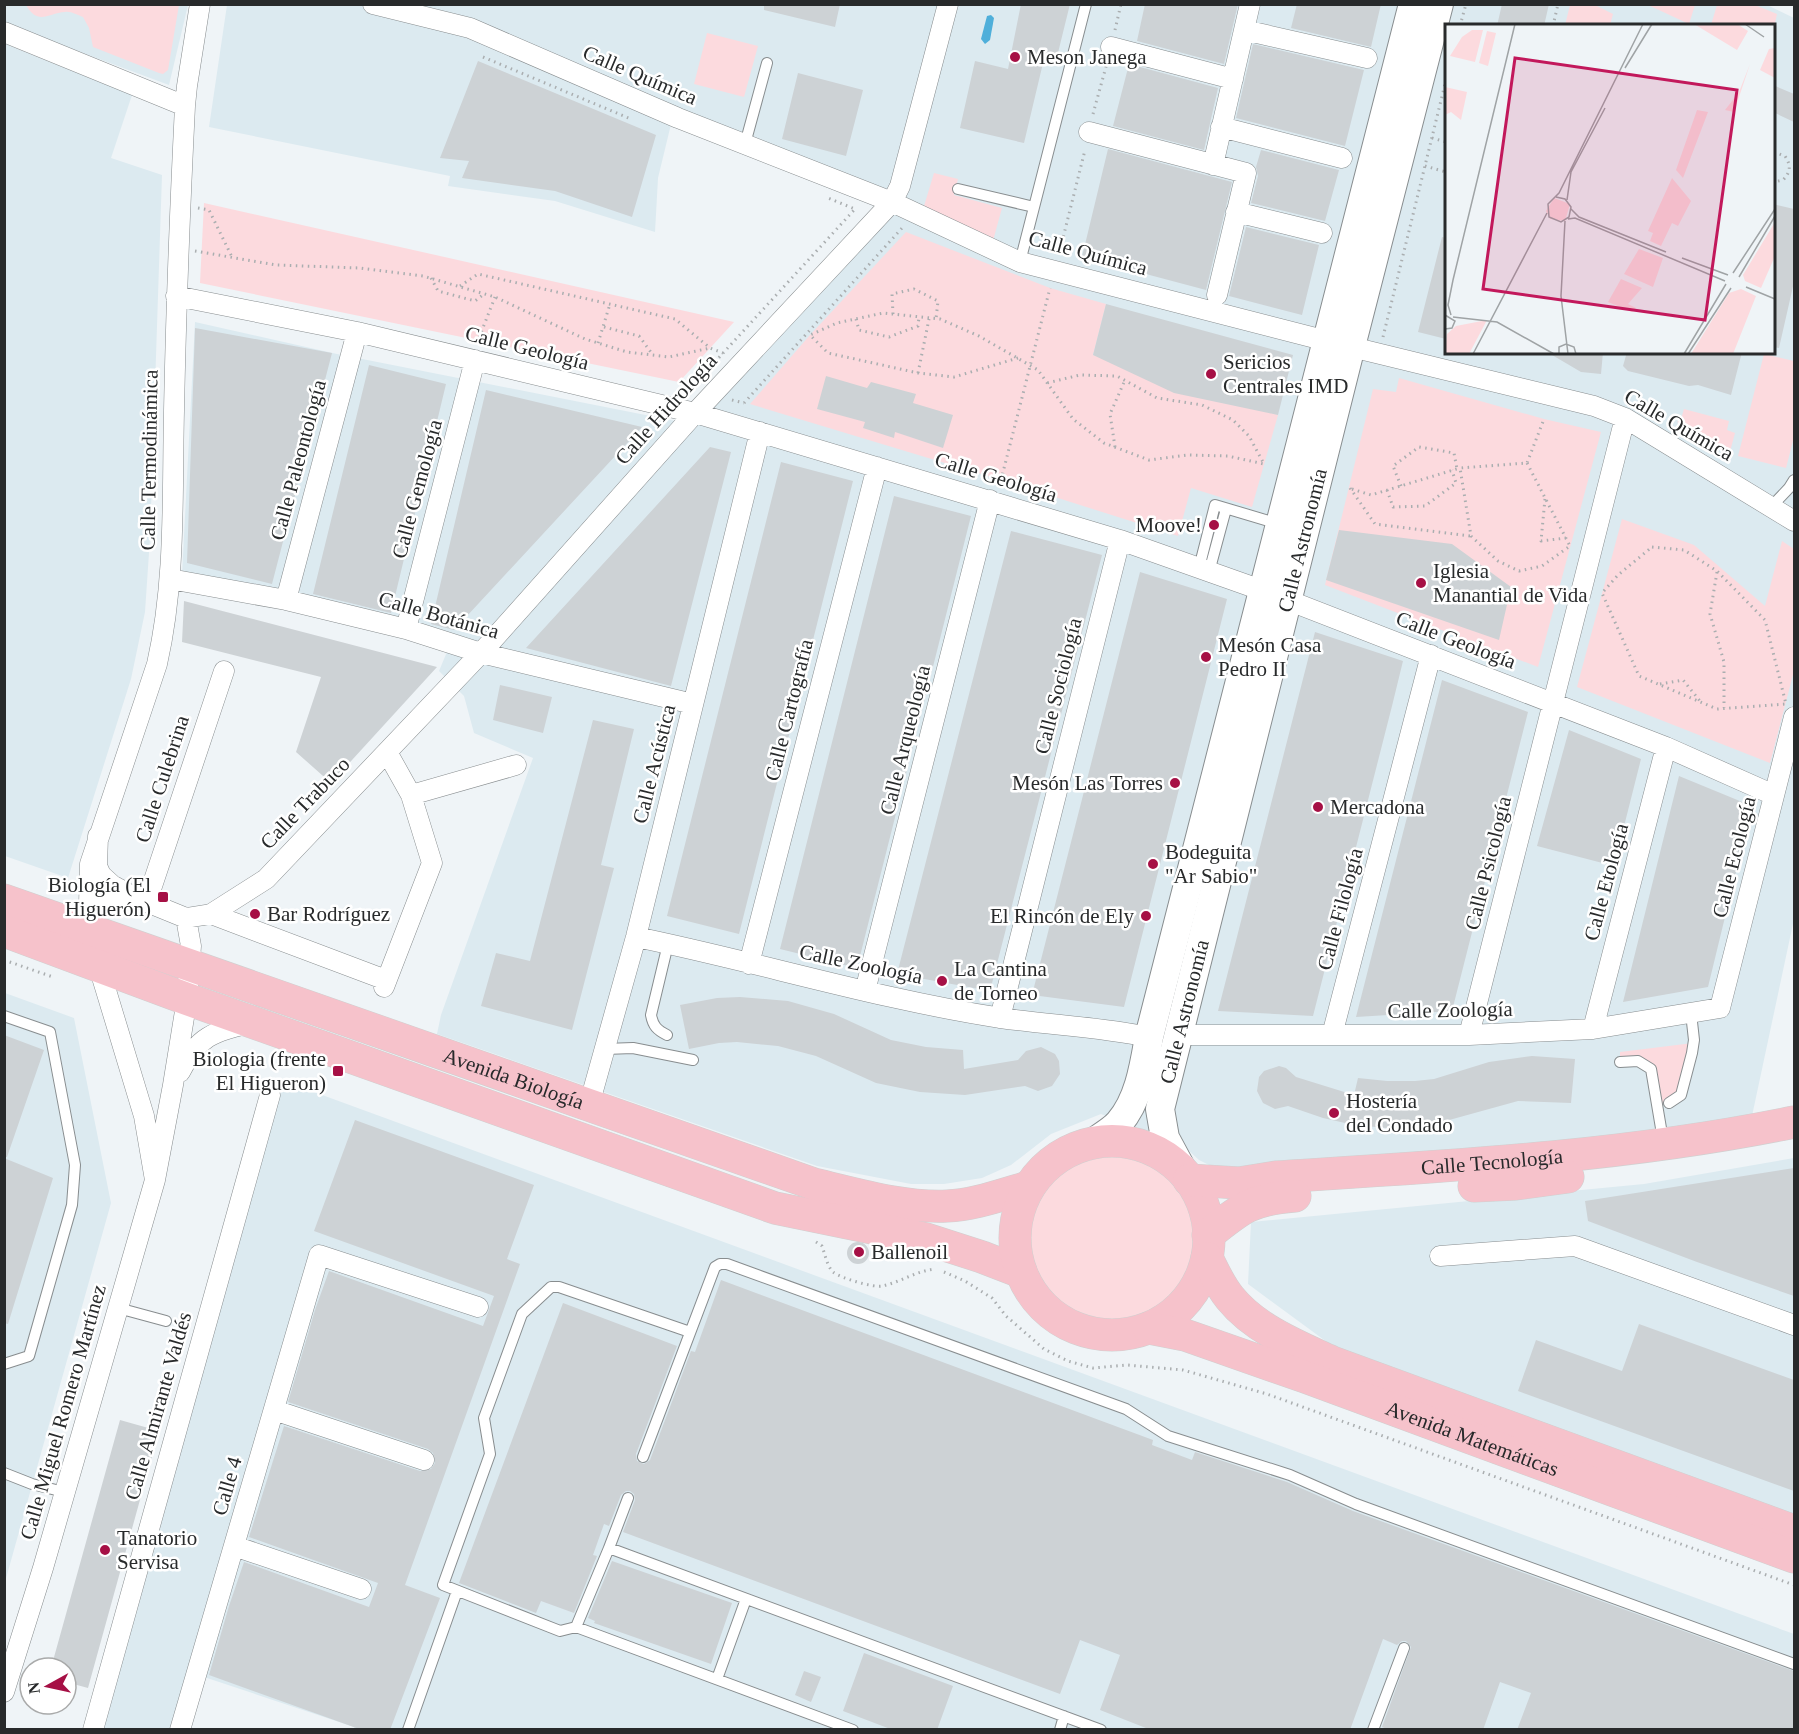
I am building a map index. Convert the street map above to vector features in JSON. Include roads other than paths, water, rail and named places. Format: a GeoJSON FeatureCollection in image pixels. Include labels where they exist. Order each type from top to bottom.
{"type":"FeatureCollection","features":[{"type":"Feature","properties":{"kind":"main road","name":"Avenida Biología"},"geometry":{"type":"LineString","coordinates":[[4,900],[90,918],[190,966],[814,1184],[905,1204],[948,1206],[976,1202],[1029,1187]]}},
{"type":"Feature","properties":{"kind":"main road","name":"Avenida Biología"},"geometry":{"type":"LineString","coordinates":[[4,931],[98,964],[187,999],[776,1208],[926,1239],[1021,1272]]}},
{"type":"Feature","properties":{"kind":"main road","name":"Calle Tecnología"},"geometry":{"type":"LineString","coordinates":[[1188,1179],[1239,1183],[1276,1177],[1512,1162],[1663,1144],[1794,1122]]}},
{"type":"Feature","properties":{"kind":"main road"},"geometry":{"type":"LineString","coordinates":[[1127,1142],[1160,1154],[1188,1179],[1203,1206],[1208,1246],[1201,1276],[1192,1293],[1166,1319],[1132,1334],[1098,1335],[1065,1324],[1038,1302],[1028,1288],[1017,1258],[1015,1229],[1020,1207],[1029,1187],[1037,1176],[1056,1159],[1092,1143],[1127,1142]]}},
{"type":"Feature","properties":{"kind":"main road","name":"Calle Tecnología"},"geometry":{"type":"LineString","coordinates":[[1208,1246],[1241,1209],[1256,1202],[1277,1197],[1516,1184],[1794,1144]]}},
{"type":"Feature","properties":{"kind":"main road","name":"Avenida Matemáticas"},"geometry":{"type":"LineString","coordinates":[[1208,1246],[1218,1280],[1230,1298],[1243,1311],[1292,1344],[1332,1362],[1794,1531]]}},
{"type":"Feature","properties":{"kind":"main road","name":"Avenida Matemáticas"},"geometry":{"type":"LineString","coordinates":[[1149,1328],[1185,1335],[1305,1377],[1794,1557]]}},
{"type":"Feature","properties":{"kind":"street","name":"Calle Termodinámica"},"geometry":{"type":"LineString","coordinates":[[155,1180],[144,1116],[98,964],[90,918],[90,864],[157,664],[165,631],[170,579],[176,297],[185,106],[200,4]]}},
{"type":"Feature","properties":{"kind":"street","name":"Calle Química"},"geometry":{"type":"LineString","coordinates":[[373,4],[470,28],[673,116],[892,202],[1020,262],[1594,406],[1625,418],[1794,521]]}},
{"type":"Feature","properties":{"kind":"street"},"geometry":{"type":"LineString","coordinates":[[892,202],[900,186],[948,4]]}},
{"type":"Feature","properties":{"kind":"street"},"geometry":{"type":"LineString","coordinates":[[1213,165],[1250,4]]}},
{"type":"Feature","properties":{"kind":"street","name":"Calle Astronomía"},"geometry":{"type":"LineString","coordinates":[[1188,1179],[1165,1138],[1160,1109],[1179,1035],[1276,596],[1339,343],[1413,4]]}},
{"type":"Feature","properties":{"kind":"street","name":"Calle Astronomía"},"geometry":{"type":"LineString","coordinates":[[1092,1143],[1118,1124],[1126,1112],[1143,1073],[1149,1037],[1276,596],[1281,525],[1339,343],[1439,4]]}},
{"type":"Feature","properties":{"kind":"street"},"geometry":{"type":"LineString","coordinates":[[1244,30],[1367,58]]}},
{"type":"Feature","properties":{"kind":"street"},"geometry":{"type":"LineString","coordinates":[[4,32],[185,106]]}},
{"type":"Feature","properties":{"kind":"street"},"geometry":{"type":"LineString","coordinates":[[1111,47],[1233,79]]}},
{"type":"Feature","properties":{"kind":"street"},"geometry":{"type":"LineString","coordinates":[[1221,127],[1342,158]]}},
{"type":"Feature","properties":{"kind":"street"},"geometry":{"type":"LineString","coordinates":[[1089,132],[1246,173],[1217,295]]}},
{"type":"Feature","properties":{"kind":"street","name":"Calle Hidrología"},"geometry":{"type":"LineString","coordinates":[[481,653],[695,413],[892,202]]}},
{"type":"Feature","properties":{"kind":"street"},"geometry":{"type":"LineString","coordinates":[[1236,213],[1322,233]]}},
{"type":"Feature","properties":{"kind":"street","name":"Calle Geología"},"geometry":{"type":"LineString","coordinates":[[176,297],[476,353],[727,422],[1120,540],[1431,655],[1666,747],[1774,795]]}},
{"type":"Feature","properties":{"kind":"street","name":"Calle Paleontología"},"geometry":{"type":"LineString","coordinates":[[286,600],[357,332]]}},
{"type":"Feature","properties":{"kind":"street","name":"Calle Gemología"},"geometry":{"type":"LineString","coordinates":[[406,629],[476,353]]}},
{"type":"Feature","properties":{"kind":"street","name":"Calle Psicología"},"geometry":{"type":"LineString","coordinates":[[1468,1035],[1625,418]]}},
{"type":"Feature","properties":{"kind":"street","name":"Calle Acústica"},"geometry":{"type":"LineString","coordinates":[[589,1105],[636,937],[760,432]]}},
{"type":"Feature","properties":{"kind":"street","name":"Calle Cartografía"},"geometry":{"type":"LineString","coordinates":[[749,964],[877,467]]}},
{"type":"Feature","properties":{"kind":"street","name":"Calle Arqueología"},"geometry":{"type":"LineString","coordinates":[[866,991],[990,500]]}},
{"type":"Feature","properties":{"kind":"street","name":"Calle Sociología"},"geometry":{"type":"LineString","coordinates":[[1000,1018],[1120,540]]}},
{"type":"Feature","properties":{"kind":"street","name":"Calle Botánica"},"geometry":{"type":"LineString","coordinates":[[170,579],[286,600],[406,629],[481,653],[693,704]]}},
{"type":"Feature","properties":{"kind":"street","name":"Calle Trabuco"},"geometry":{"type":"LineString","coordinates":[[186,918],[211,914],[266,879],[481,653]]}},
{"type":"Feature","properties":{"kind":"street","name":"Calle Filología"},"geometry":{"type":"LineString","coordinates":[[1332,1035],[1431,655]]}},
{"type":"Feature","properties":{"kind":"street","name":"Calle Culebrina"},"geometry":{"type":"LineString","coordinates":[[140,899],[224,671]]}},
{"type":"Feature","properties":{"kind":"street","name":"Calle Ecología"},"geometry":{"type":"LineString","coordinates":[[1720,1008],[1794,717]]}},
{"type":"Feature","properties":{"kind":"street","name":"Calle Etología"},"geometry":{"type":"LineString","coordinates":[[1593,1029],[1666,747]]}},
{"type":"Feature","properties":{"kind":"street"},"geometry":{"type":"LineString","coordinates":[[211,914],[385,984],[432,862],[411,795],[387,752]]}},
{"type":"Feature","properties":{"kind":"street"},"geometry":{"type":"LineString","coordinates":[[411,795],[516,765]]}},
{"type":"Feature","properties":{"kind":"street"},"geometry":{"type":"LineString","coordinates":[[98,836],[96,866],[100,875],[111,885],[186,918],[191,946],[190,966],[173,1085]]}},
{"type":"Feature","properties":{"kind":"street"},"geometry":{"type":"LineString","coordinates":[[90,918],[140,899]]}},
{"type":"Feature","properties":{"kind":"street","name":"Calle Zoología"},"geometry":{"type":"LineString","coordinates":[[636,937],[866,991],[1000,1018],[1118,1031],[1149,1037]]}},
{"type":"Feature","properties":{"kind":"street","name":"Calle Zoología"},"geometry":{"type":"LineString","coordinates":[[1179,1035],[1468,1035],[1593,1029],[1720,1008]]}},
{"type":"Feature","properties":{"kind":"street"},"geometry":{"type":"LineString","coordinates":[[173,1085],[188,1055],[199,1042],[224,1030],[254,1022]]}},
{"type":"Feature","properties":{"kind":"street","name":"Calle Miguel Romero Martínez"},"geometry":{"type":"LineString","coordinates":[[5,1692],[155,1180],[173,1085]]}},
{"type":"Feature","properties":{"kind":"street","name":"Calle Almirante Valdés"},"geometry":{"type":"LineString","coordinates":[[93,1730],[270,1095]]}},
{"type":"Feature","properties":{"kind":"street"},"geometry":{"type":"LineString","coordinates":[[1440,1256],[1575,1246],[1794,1325]]}},
{"type":"Feature","properties":{"kind":"street","name":"Calle 4"},"geometry":{"type":"LineString","coordinates":[[180,1730],[319,1256],[478,1307]]}},
{"type":"Feature","properties":{"kind":"street"},"geometry":{"type":"LineString","coordinates":[[274,1410],[424,1460]]}},
{"type":"Feature","properties":{"kind":"street"},"geometry":{"type":"LineString","coordinates":[[234,1546],[361,1589]]}},
{"type":"Feature","properties":{"kind":"lane"},"geometry":{"type":"LineString","coordinates":[[1020,262],[1086,4]]}},
{"type":"Feature","properties":{"kind":"lane"},"geometry":{"type":"LineString","coordinates":[[745,144],[767,63]]}},
{"type":"Feature","properties":{"kind":"lane"},"geometry":{"type":"LineString","coordinates":[[958,189],[1034,207]]}},
{"type":"Feature","properties":{"kind":"lane"},"geometry":{"type":"LineString","coordinates":[[1771,507],[1789,489],[1794,480]]}},
{"type":"Feature","properties":{"kind":"lane"},"geometry":{"type":"LineString","coordinates":[[1204,570],[1226,509],[1281,525]]}},
{"type":"Feature","properties":{"kind":"lane"},"geometry":{"type":"LineString","coordinates":[[667,1035],[657,1030],[651,1015],[668,944]]}},
{"type":"Feature","properties":{"kind":"lane"},"geometry":{"type":"LineString","coordinates":[[1669,1103],[1681,1095],[1692,1053],[1694,1040],[1691,1013]]}},
{"type":"Feature","properties":{"kind":"lane"},"geometry":{"type":"LineString","coordinates":[[4,1016],[50,1032],[75,1165],[72,1205],[29,1356],[4,1364]]}},
{"type":"Feature","properties":{"kind":"lane"},"geometry":{"type":"LineString","coordinates":[[605,1049],[633,1048],[693,1060]]}},
{"type":"Feature","properties":{"kind":"lane"},"geometry":{"type":"LineString","coordinates":[[1620,1062],[1638,1060],[1650,1069],[1663,1144]]}},
{"type":"Feature","properties":{"kind":"lane"},"geometry":{"type":"LineString","coordinates":[[643,1457],[715,1267],[727,1264],[1126,1409],[1168,1436],[1290,1475],[1356,1504],[1794,1664]]}},
{"type":"Feature","properties":{"kind":"lane"},"geometry":{"type":"LineString","coordinates":[[690,1332],[559,1287],[551,1287],[522,1314],[484,1418],[490,1454],[444,1586],[560,1630],[576,1627],[853,1730]]}},
{"type":"Feature","properties":{"kind":"lane"},"geometry":{"type":"LineString","coordinates":[[118,1308],[166,1321]]}},
{"type":"Feature","properties":{"kind":"lane"},"geometry":{"type":"LineString","coordinates":[[4,1473],[32,1484],[64,1492]]}},
{"type":"Feature","properties":{"kind":"lane"},"geometry":{"type":"LineString","coordinates":[[576,1627],[628,1498]]}},
{"type":"Feature","properties":{"kind":"lane"},"geometry":{"type":"LineString","coordinates":[[609,1548],[1064,1716],[1082,1726],[1101,1730]]}},
{"type":"Feature","properties":{"kind":"lane"},"geometry":{"type":"LineString","coordinates":[[408,1730],[457,1591]]}},
{"type":"Feature","properties":{"kind":"lane"},"geometry":{"type":"LineString","coordinates":[[717,1680],[747,1599]]}},
{"type":"Feature","properties":{"kind":"lane"},"geometry":{"type":"LineString","coordinates":[[1373,1730],[1404,1648]]}},
{"type":"Feature","properties":{"kind":"lane"},"geometry":{"type":"LineString","coordinates":[[1060,1730],[1064,1716]]}},
{"type":"Feature","properties":{"kind":"water"},"geometry":{"type":"Polygon","coordinates":[[[991,15],[994,18],[990,40],[985,44],[981,39],[987,16],[991,15]]]}},
{"type":"Feature","properties":{"kind":"place","name":"Meson Janega"},"geometry":{"type":"Point","coordinates":[1015,57]}},
{"type":"Feature","properties":{"kind":"place","name":"Sericios Centrales IMD"},"geometry":{"type":"Point","coordinates":[1211,374]}},
{"type":"Feature","properties":{"kind":"place","name":"Moove!"},"geometry":{"type":"Point","coordinates":[1214,525]}},
{"type":"Feature","properties":{"kind":"place","name":"Iglesia Manantial de Vida"},"geometry":{"type":"Point","coordinates":[1421,583]}},
{"type":"Feature","properties":{"kind":"place","name":"Mesón Casa Pedro II"},"geometry":{"type":"Point","coordinates":[1206,657]}},
{"type":"Feature","properties":{"kind":"place","name":"Mesón Las Torres"},"geometry":{"type":"Point","coordinates":[1175,783]}},
{"type":"Feature","properties":{"kind":"place","name":"Mercadona"},"geometry":{"type":"Point","coordinates":[1318,807]}},
{"type":"Feature","properties":{"kind":"place","name":"Bodeguita \"Ar Sabio\""},"geometry":{"type":"Point","coordinates":[1153,864]}},
{"type":"Feature","properties":{"kind":"place","name":"Biología (El Higuerón)"},"geometry":{"type":"Point","coordinates":[163,897]}},
{"type":"Feature","properties":{"kind":"place","name":"Bar Rodríguez"},"geometry":{"type":"Point","coordinates":[255,914]}},
{"type":"Feature","properties":{"kind":"place","name":"El Rincón de Ely"},"geometry":{"type":"Point","coordinates":[1146,916]}},
{"type":"Feature","properties":{"kind":"place","name":"La Cantina de Torneo"},"geometry":{"type":"Point","coordinates":[942,981]}},
{"type":"Feature","properties":{"kind":"place","name":"Biologia (frente El Higueron)"},"geometry":{"type":"Point","coordinates":[338,1071]}},
{"type":"Feature","properties":{"kind":"place","name":"Hostería del Condado"},"geometry":{"type":"Point","coordinates":[1334,1113]}},
{"type":"Feature","properties":{"kind":"place","name":"Ballenoil"},"geometry":{"type":"Point","coordinates":[859,1252]}},
{"type":"Feature","properties":{"kind":"place","name":"Tanatorio Servisa"},"geometry":{"type":"Point","coordinates":[105,1550]}}]}
